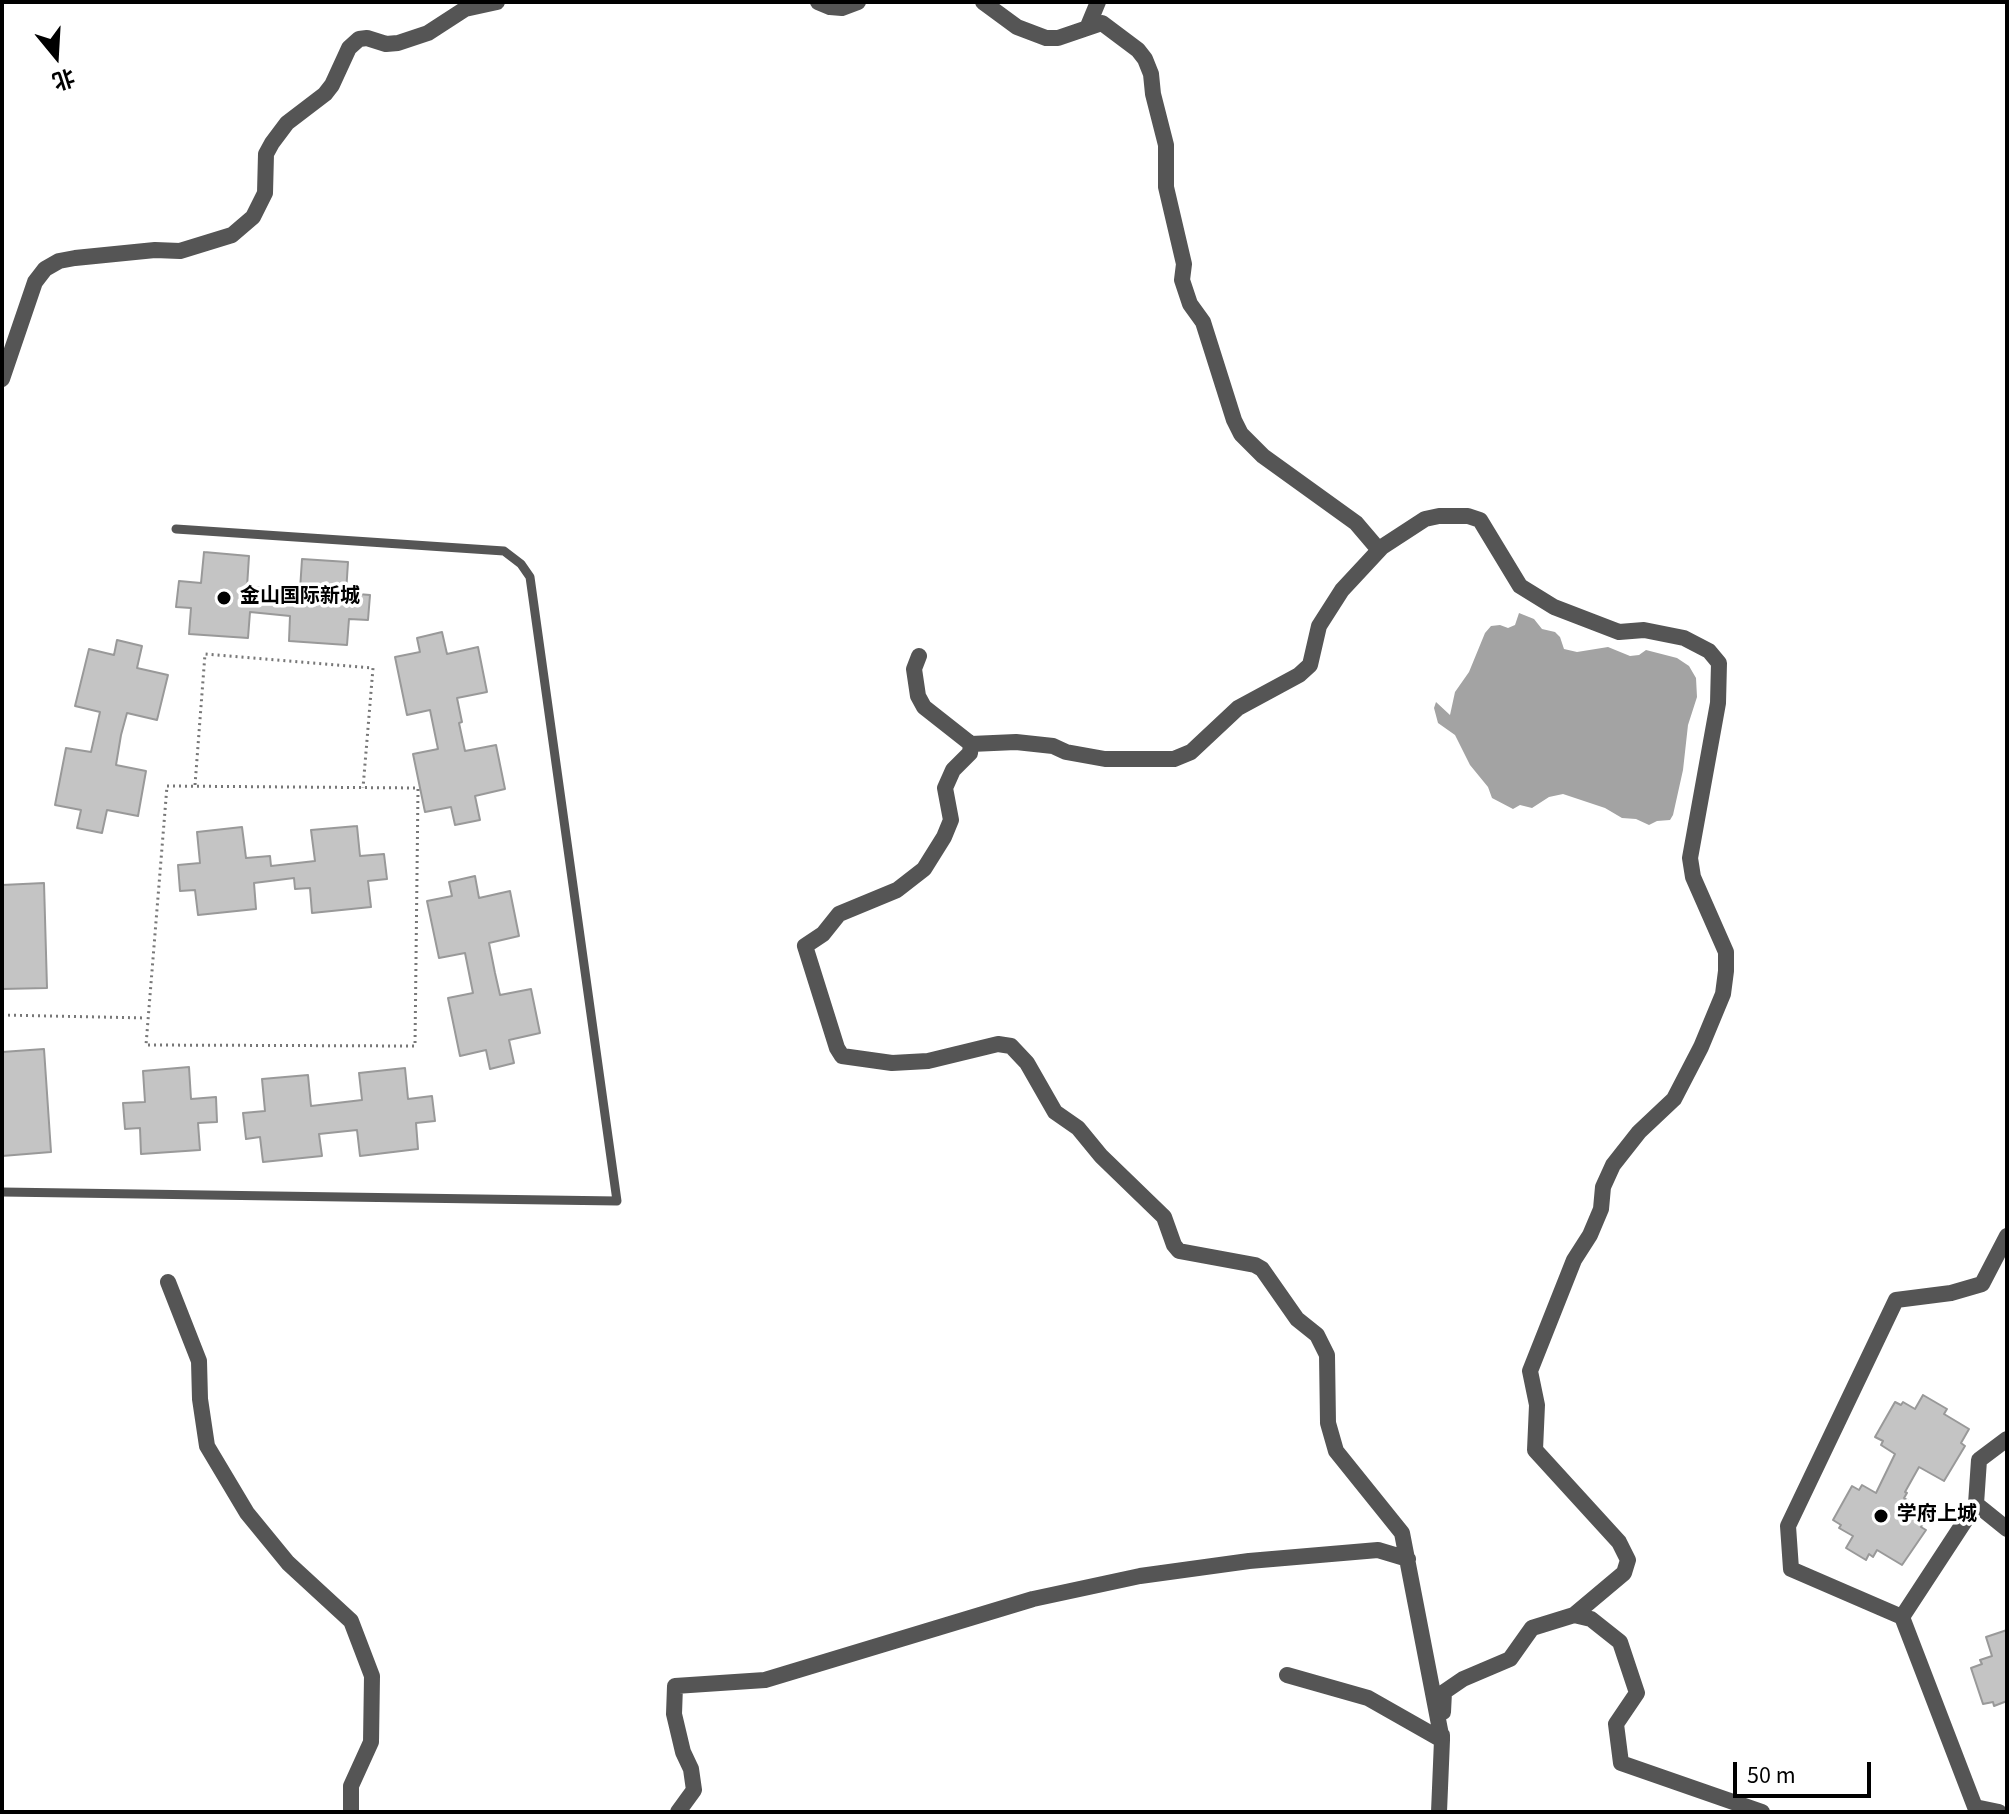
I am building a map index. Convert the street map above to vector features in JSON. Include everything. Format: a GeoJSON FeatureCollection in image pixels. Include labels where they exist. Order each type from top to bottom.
{"type":"FeatureCollection","features":[{"type":"Feature","properties":{"kind":"street"},"geometry":{"type":"LineString","coordinates":[[2,379],[35,282],[45,269],[59,261],[75,258],[155,250],[180,251],[232,235],[253,217],[265,193],[266,154],[272,143],[287,123],[309,108],[332,85],[349,48],[359,39],[398,43],[428,33],[465,9],[497,2]]}},
{"type":"Feature","properties":{"kind":"street"},"geometry":{"type":"LineString","coordinates":[[818,2],[842,8],[858,2]]}},
{"type":"Feature","properties":{"kind":"street"},"geometry":{"type":"LineString","coordinates":[[983,2],[1017,27],[1046,38],[1058,38],[1102,23],[1138,50],[1151,74],[1166,145],[1166,187],[1184,264],[1182,280],[1190,304],[1203,322],[1241,434],[1263,456],[1356,523],[1379,550]]}},
{"type":"Feature","properties":{"kind":"street"},"geometry":{"type":"LineString","coordinates":[[1088,26],[1098,2]]}},
{"type":"Feature","properties":{"kind":"street"},"geometry":{"type":"LineString","coordinates":[[919,656],[914,669],[915,680],[924,707],[971,744],[1016,742],[1053,746],[1066,752],[1105,759],[1174,759],[1191,752],[1238,708],[1299,675],[1310,665],[1319,626],[1342,590],[1379,550],[1425,519],[1454,515],[1480,520],[1520,586],[1532,595],[1609,629],[1635,633],[1644,630],[1684,638],[1709,651],[1719,663],[1718,703],[1690,858],[1693,877],[1726,952],[1723,994],[1701,1047],[1674,1099],[1639,1132],[1613,1165],[1603,1187],[1601,1209],[1590,1235],[1574,1260],[1530,1371],[1537,1405],[1535,1450],[1619,1542],[1628,1560],[1624,1573],[1574,1615],[1532,1628],[1510,1659],[1463,1679],[1444,1692],[1439,1812]]}},
{"type":"Feature","properties":{"kind":"street"},"geometry":{"type":"LineString","coordinates":[[971,744],[970,753],[953,770],[945,788],[951,820],[924,869],[897,890],[839,914],[823,934],[805,946],[837,1048],[842,1056],[892,1063],[928,1061],[998,1044],[1011,1046],[1019,1052],[1055,1112],[1078,1128],[1101,1156],[1164,1217],[1179,1251],[1255,1265],[1262,1269],[1297,1319],[1317,1335],[1327,1355],[1329,1383],[1326,1403],[1336,1451],[1402,1533],[1442,1740]]}},
{"type":"Feature","properties":{"kind":"street"},"geometry":{"type":"LineString","coordinates":[[1999,1812],[1975,1807],[1902,1617],[1791,1569],[1788,1526],[1896,1300],[1951,1293],[1982,1284],[2007,1236]]}},
{"type":"Feature","properties":{"kind":"street"},"geometry":{"type":"LineString","coordinates":[[168,1282],[199,1361],[200,1399],[207,1446],[247,1513],[288,1563],[351,1621],[372,1676],[371,1742],[351,1786],[351,1812]]}},
{"type":"Feature","properties":{"kind":"street"},"geometry":{"type":"LineString","coordinates":[[1902,1617],[1976,1504],[1979,1460],[2007,1439]]}},
{"type":"Feature","properties":{"kind":"street"},"geometry":{"type":"LineString","coordinates":[[1976,1504],[2007,1529]]}},
{"type":"Feature","properties":{"kind":"street"},"geometry":{"type":"LineString","coordinates":[[678,1812],[694,1790],[691,1769],[683,1752],[674,1714],[675,1686],[765,1680],[1033,1599],[1140,1576],[1249,1561],[1378,1550],[1408,1559]]}},
{"type":"Feature","properties":{"kind":"street"},"geometry":{"type":"LineString","coordinates":[[1574,1615],[1591,1619],[1620,1642],[1633,1680],[1637,1693],[1616,1724],[1621,1763],[1762,1812]]}},
{"type":"Feature","properties":{"kind":"street"},"geometry":{"type":"LineString","coordinates":[[1287,1675],[1368,1698],[1442,1740]]}},
{"type":"Feature","properties":{"kind":"lane"},"geometry":{"type":"LineString","coordinates":[[2,1192],[617,1201],[530,577],[521,564],[504,551],[176,529]]}},
{"type":"Feature","properties":{"kind":"path"},"geometry":{"type":"LineString","coordinates":[[195,787],[205,654],[373,668],[363,788]]}},
{"type":"Feature","properties":{"kind":"path"},"geometry":{"type":"LineString","coordinates":[[167,786],[363,788],[418,788],[415,1046],[146,1045],[167,786]]}},
{"type":"Feature","properties":{"kind":"path"},"geometry":{"type":"LineString","coordinates":[[2,1015],[146,1018]]}},
{"type":"Feature","properties":{"kind":"shaded area"},"geometry":{"type":"Polygon","coordinates":[[[1519,613],[1534,619],[1542,629],[1555,632],[1564,649],[1577,652],[1608,647],[1630,656],[1646,650],[1677,658],[1689,666],[1696,678],[1697,697],[1688,725],[1683,770],[1670,820],[1649,825],[1636,819],[1622,818],[1605,808],[1563,794],[1549,797],[1532,808],[1520,805],[1513,809],[1492,798],[1455,735],[1438,723],[1434,708],[1436,702],[1450,715],[1455,692],[1469,672],[1485,633],[1491,626],[1508,628],[1515,625],[1519,613]]]}},
{"type":"Feature","properties":{"kind":"building"},"geometry":{"type":"Polygon","coordinates":[[[204,552],[249,556],[247,587],[300,590],[302,559],[348,562],[346,593],[370,595],[368,620],[349,619],[347,645],[289,641],[290,616],[250,612],[248,638],[189,634],[191,608],[176,607],[179,581],[201,583],[204,552]]]}},
{"type":"Feature","properties":{"kind":"building"},"geometry":{"type":"Polygon","coordinates":[[[442,632],[447,654],[478,647],[487,692],[457,698],[462,722],[459,723],[465,751],[496,745],[505,789],[475,796],[480,820],[455,825],[451,807],[425,812],[413,754],[438,749],[430,710],[407,715],[395,657],[420,652],[417,638],[442,632]]]}},
{"type":"Feature","properties":{"kind":"building"},"geometry":{"type":"Polygon","coordinates":[[[117,640],[142,646],[137,668],[168,675],[157,720],[127,713],[121,735],[116,765],[146,771],[138,816],[107,810],[102,833],[77,828],[81,810],[55,805],[66,748],[91,752],[100,712],[75,706],[89,649],[114,655],[117,640]]]}},
{"type":"Feature","properties":{"kind":"building"},"geometry":{"type":"Polygon","coordinates":[[[357,826],[360,856],[384,854],[387,879],[368,881],[371,907],[312,913],[310,888],[295,889],[294,878],[254,883],[256,909],[198,915],[195,890],[180,891],[178,865],[200,863],[197,832],[242,827],[246,858],[270,856],[271,866],[315,861],[311,830],[357,826]]]}},
{"type":"Feature","properties":{"kind":"building"},"geometry":{"type":"Polygon","coordinates":[[[475,876],[479,898],[510,891],[519,936],[489,943],[495,973],[500,995],[531,989],[540,1033],[509,1040],[514,1063],[490,1069],[486,1050],[460,1056],[448,998],[473,993],[465,953],[439,958],[427,901],[452,896],[449,882],[475,876]]]}},
{"type":"Feature","properties":{"kind":"building"},"geometry":{"type":"Polygon","coordinates":[[[44,883],[47,988],[2,989],[2,885],[44,883]]]}},
{"type":"Feature","properties":{"kind":"building"},"geometry":{"type":"Polygon","coordinates":[[[44,1049],[51,1152],[2,1156],[2,1052],[44,1049]]]}},
{"type":"Feature","properties":{"kind":"building"},"geometry":{"type":"Polygon","coordinates":[[[189,1067],[191,1099],[216,1097],[217,1122],[198,1123],[200,1150],[141,1154],[140,1128],[125,1129],[123,1103],[145,1102],[143,1071],[189,1067]]]}},
{"type":"Feature","properties":{"kind":"building"},"geometry":{"type":"Polygon","coordinates":[[[405,1068],[408,1099],[432,1096],[435,1121],[416,1123],[418,1149],[360,1156],[357,1130],[319,1134],[322,1156],[263,1162],[260,1137],[246,1139],[243,1113],[265,1111],[262,1079],[308,1075],[311,1106],[362,1100],[359,1073],[405,1068]]]}},
{"type":"Feature","properties":{"kind":"building"},"geometry":{"type":"Polygon","coordinates":[[[1923,1395],[1947,1409],[1944,1414],[1969,1429],[1961,1443],[1965,1446],[1944,1481],[1919,1467],[1905,1492],[1904,1498],[1929,1513],[1921,1527],[1926,1530],[1902,1565],[1877,1550],[1873,1557],[1869,1554],[1866,1560],[1846,1548],[1853,1536],[1839,1528],[1841,1525],[1833,1520],[1852,1486],[1859,1490],[1862,1485],[1876,1493],[1895,1454],[1875,1437],[1895,1402],[1901,1405],[1903,1402],[1915,1409],[1923,1395]]]}},
{"type":"Feature","properties":{"kind":"building"},"geometry":{"type":"Polygon","coordinates":[[[2007,1630],[2007,1701],[1994,1706],[1993,1702],[1983,1704],[1971,1668],[1982,1664],[1980,1660],[1992,1656],[1986,1637],[2007,1630]]]}},
{"type":"Feature","properties":{"kind":"place","name":"金山国际新城"},"geometry":{"type":"Point","coordinates":[224,598]}},
{"type":"Feature","properties":{"kind":"place","name":"学府上城"},"geometry":{"type":"Point","coordinates":[1881,1516]}}]}
